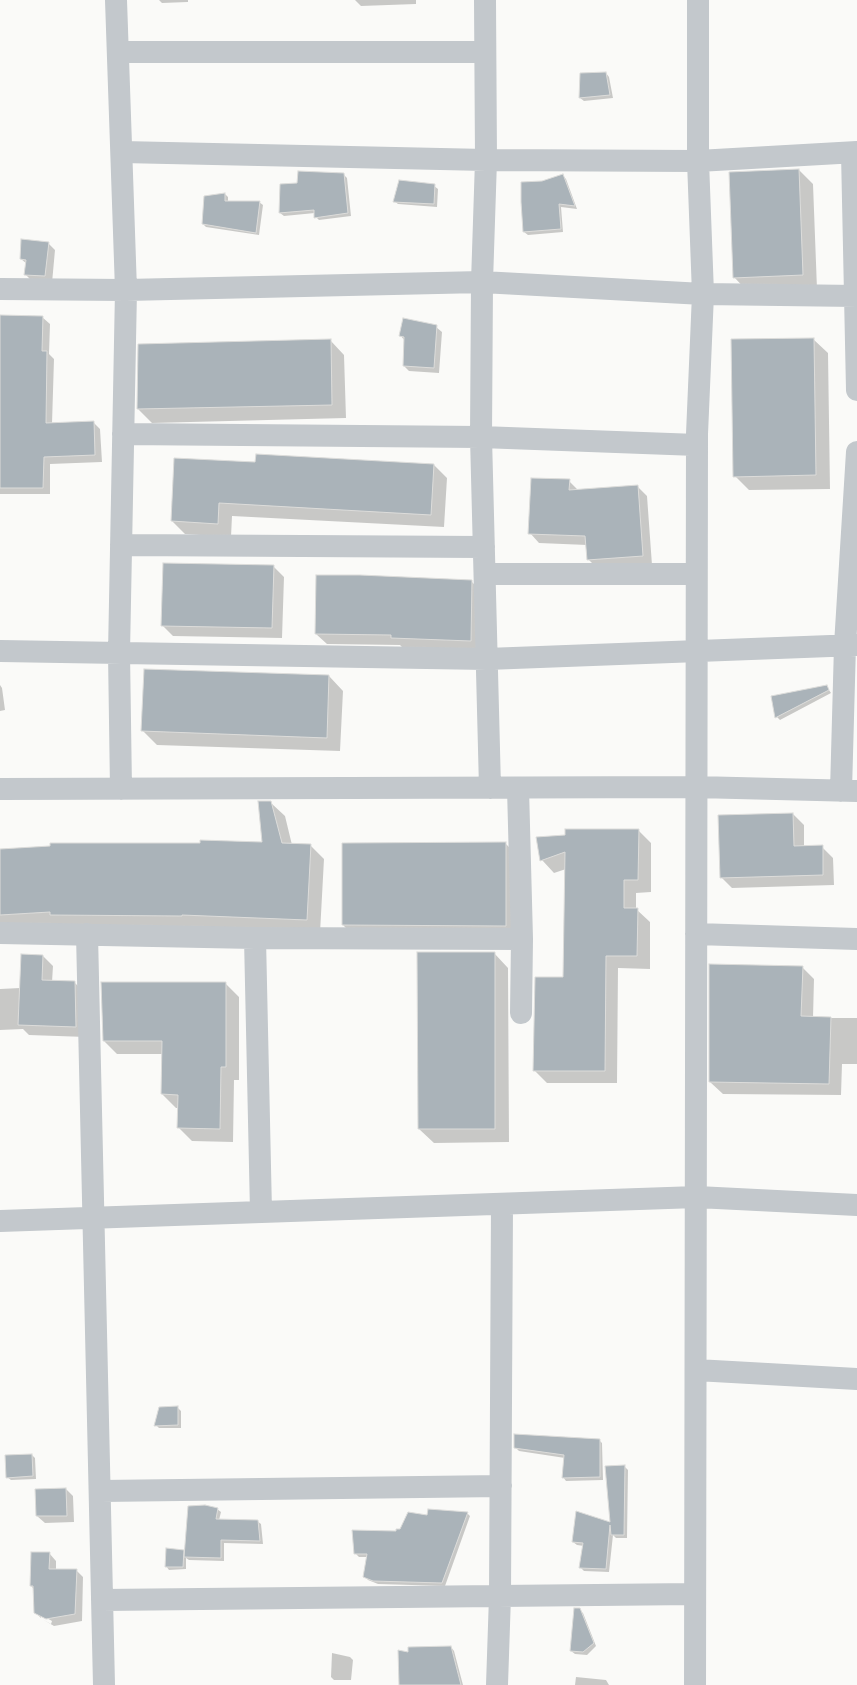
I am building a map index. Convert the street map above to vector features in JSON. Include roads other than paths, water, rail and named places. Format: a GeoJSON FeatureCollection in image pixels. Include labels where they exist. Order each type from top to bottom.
{"type":"FeatureCollection","features":[{"type":"Feature","properties":{"kind":"street"},"geometry":{"type":"LineString","coordinates":[[116,0],[126,290],[119,653],[122,789]]}},
{"type":"Feature","properties":{"kind":"street"},"geometry":{"type":"LineString","coordinates":[[485,0],[486,160],[482,282],[481,437],[490,788]]}},
{"type":"Feature","properties":{"kind":"street"},"geometry":{"type":"LineString","coordinates":[[695,1685],[696,445],[703,294],[698,161],[698,0]]}},
{"type":"Feature","properties":{"kind":"street"},"geometry":{"type":"LineString","coordinates":[[118,52],[485,52]]}},
{"type":"Feature","properties":{"kind":"street"},"geometry":{"type":"LineString","coordinates":[[122,152],[486,160],[698,161],[855,152],[857,390]]}},
{"type":"Feature","properties":{"kind":"street"},"geometry":{"type":"LineString","coordinates":[[0,289],[126,290],[482,282],[703,294],[856,296]]}},
{"type":"Feature","properties":{"kind":"street"},"geometry":{"type":"LineString","coordinates":[[123,434],[481,437],[696,445]]}},
{"type":"Feature","properties":{"kind":"street"},"geometry":{"type":"LineString","coordinates":[[0,790],[696,787],[849,791],[857,452]]}},
{"type":"Feature","properties":{"kind":"street"},"geometry":{"type":"LineString","coordinates":[[121,545],[484,547]]}},
{"type":"Feature","properties":{"kind":"street"},"geometry":{"type":"LineString","coordinates":[[485,574],[696,574]]}},
{"type":"Feature","properties":{"kind":"street"},"geometry":{"type":"LineString","coordinates":[[0,651],[487,659],[851,645]]}},
{"type":"Feature","properties":{"kind":"street"},"geometry":{"type":"LineString","coordinates":[[518,788],[522,939],[520,1013]]}},
{"type":"Feature","properties":{"kind":"street"},"geometry":{"type":"LineString","coordinates":[[0,933],[255,938],[522,939]]}},
{"type":"Feature","properties":{"kind":"street"},"geometry":{"type":"LineString","coordinates":[[87,934],[104,1685]]}},
{"type":"Feature","properties":{"kind":"street"},"geometry":{"type":"LineString","coordinates":[[696,934],[857,938]]}},
{"type":"Feature","properties":{"kind":"street"},"geometry":{"type":"LineString","coordinates":[[255,938],[260,1212]]}},
{"type":"Feature","properties":{"kind":"street"},"geometry":{"type":"LineString","coordinates":[[0,1221],[696,1197],[857,1205]]}},
{"type":"Feature","properties":{"kind":"street"},"geometry":{"type":"LineString","coordinates":[[496,1685],[500,1596],[502,1205]]}},
{"type":"Feature","properties":{"kind":"street"},"geometry":{"type":"LineString","coordinates":[[696,1370],[857,1379]]}},
{"type":"Feature","properties":{"kind":"street"},"geometry":{"type":"LineString","coordinates":[[101,1491],[501,1486]]}},
{"type":"Feature","properties":{"kind":"street"},"geometry":{"type":"LineString","coordinates":[[102,1600],[695,1594]]}}]}
